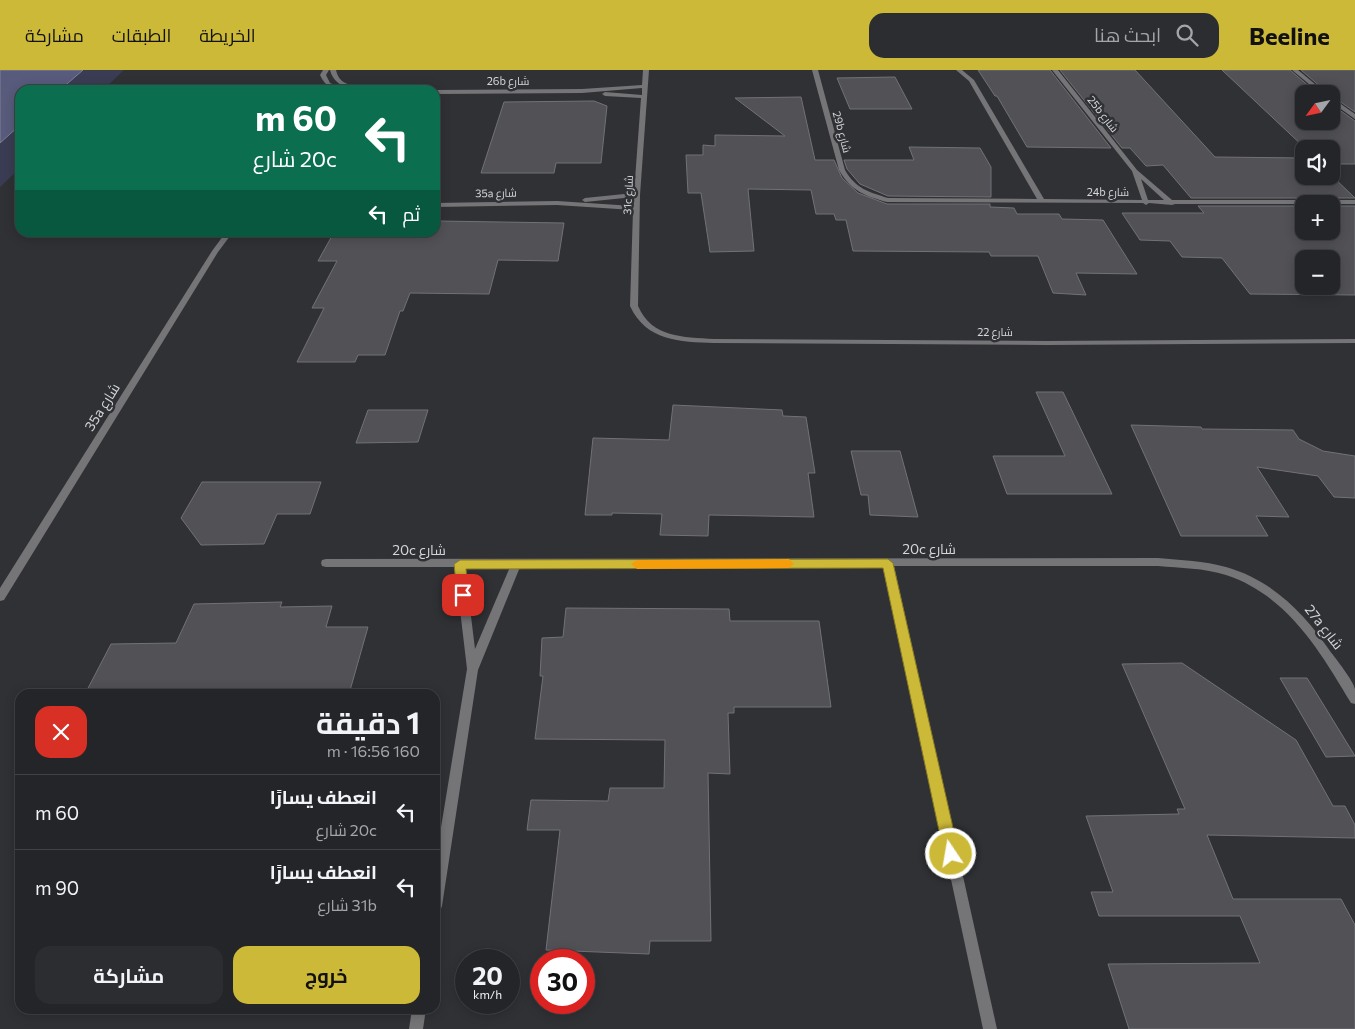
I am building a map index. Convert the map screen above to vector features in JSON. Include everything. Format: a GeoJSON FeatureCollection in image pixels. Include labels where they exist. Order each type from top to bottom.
{"type":"FeatureCollection","features":[{"type":"Feature","properties":{"kind":"street"},"geometry":{"type":"LineString","coordinates":[[326,70],[323,75],[324,81],[330,85]]}},
{"type":"Feature","properties":{"kind":"street"},"geometry":{"type":"LineString","coordinates":[[333,70],[335,79],[340,83],[349,85]]}},
{"type":"Feature","properties":{"kind":"street","name":"31c شارع"},"geometry":{"type":"LineString","coordinates":[[640,320],[634,306],[637,195],[646,70]]}},
{"type":"Feature","properties":{"kind":"street","name":"29b شارع"},"geometry":{"type":"LineString","coordinates":[[815,70],[842,170],[846,177],[862,192]]}},
{"type":"Feature","properties":{"kind":"street"},"geometry":{"type":"LineString","coordinates":[[959,70],[972,80],[1042,202]]}},
{"type":"Feature","properties":{"kind":"street","name":"25b شارع"},"geometry":{"type":"LineString","coordinates":[[1055,70],[1135,171],[1172,202]]}},
{"type":"Feature","properties":{"kind":"street"},"geometry":{"type":"LineString","coordinates":[[1295,70],[1314,85]]}},
{"type":"Feature","properties":{"kind":"street","name":"26b شارع"},"geometry":{"type":"LineString","coordinates":[[440,92],[582,91],[645,86]]}},
{"type":"Feature","properties":{"kind":"street","name":"26b شارع"},"geometry":{"type":"LineString","coordinates":[[582,91],[644,98]]}},
{"type":"Feature","properties":{"kind":"street"},"geometry":{"type":"LineString","coordinates":[[1340,105],[1355,117]]}},
{"type":"Feature","properties":{"kind":"street","name":"25b شارع"},"geometry":{"type":"LineString","coordinates":[[1135,171],[1146,203]]}},
{"type":"Feature","properties":{"kind":"street","name":"24b شارع"},"geometry":{"type":"LineString","coordinates":[[862,192],[887,200],[904,201],[1355,202]]}},
{"type":"Feature","properties":{"kind":"street","name":"35a شارع"},"geometry":{"type":"LineString","coordinates":[[557,203],[637,195]]}},
{"type":"Feature","properties":{"kind":"street","name":"35a شارع"},"geometry":{"type":"LineString","coordinates":[[440,205],[557,203],[637,208]]}},
{"type":"Feature","properties":{"kind":"street","name":"35a شارع"},"geometry":{"type":"LineString","coordinates":[[0,597],[210,259],[226,237]]}},
{"type":"Feature","properties":{"kind":"street","name":"شارع 22"},"geometry":{"type":"LineString","coordinates":[[640,320],[651,329],[662,334],[694,341],[1037,343],[1355,341]]}},
{"type":"Feature","properties":{"kind":"street"},"geometry":{"type":"LineString","coordinates":[[888,563],[990,1029]]}},
{"type":"Feature","properties":{"kind":"street","name":"20c شارع"},"geometry":{"type":"LineString","coordinates":[[326,564],[1181,564],[1227,571],[1258,584]]}},
{"type":"Feature","properties":{"kind":"street"},"geometry":{"type":"LineString","coordinates":[[460,564],[472,670]]}},
{"type":"Feature","properties":{"kind":"street"},"geometry":{"type":"LineString","coordinates":[[440,874],[472,670],[516,565]]}},
{"type":"Feature","properties":{"kind":"street","name":"27a شارع"},"geometry":{"type":"LineString","coordinates":[[1258,584],[1282,601],[1305,625],[1323,648],[1355,699]]}},
{"type":"Feature","properties":{"kind":"street"},"geometry":{"type":"LineString","coordinates":[[416,1029],[418,1014]]}},
{"type":"Feature","properties":{"kind":"shaded area"},"geometry":{"type":"Polygon","coordinates":[[[0,70],[124,70],[108,85],[15,85],[15,173],[0,187],[0,70]]]}},
{"type":"Feature","properties":{"kind":"shaded area"},"geometry":{"type":"Polygon","coordinates":[[[0,70],[83,70],[66,85],[15,85],[15,130],[0,143],[0,70]]]}},
{"type":"Feature","properties":{"kind":"building"},"geometry":{"type":"Polygon","coordinates":[[[978,70],[1050,70],[1111,148],[1027,147],[997,96],[995,96],[978,70]]]}},
{"type":"Feature","properties":{"kind":"building"},"geometry":{"type":"Polygon","coordinates":[[[1060,70],[1135,70],[1215,157],[1295,158],[1295,185],[1340,184],[1355,198],[1340,198],[1340,195],[1295,195],[1295,198],[1191,198],[1163,165],[1146,166],[1130,148],[1122,148],[1060,70]]]}},
{"type":"Feature","properties":{"kind":"building"},"geometry":{"type":"Polygon","coordinates":[[[1222,70],[1290,70],[1308,85],[1295,85],[1295,130],[1340,130],[1340,110],[1355,121],[1355,164],[1340,164],[1340,140],[1296,140],[1222,70]]]}},
{"type":"Feature","properties":{"kind":"building"},"geometry":{"type":"Polygon","coordinates":[[[1301,70],[1355,70],[1355,112],[1340,102],[1340,85],[1318,85],[1301,70]]]}},
{"type":"Feature","properties":{"kind":"building"},"geometry":{"type":"Polygon","coordinates":[[[895,77],[912,109],[850,109],[837,78],[895,77]]]}},
{"type":"Feature","properties":{"kind":"building"},"geometry":{"type":"Polygon","coordinates":[[[801,97],[815,160],[834,160],[842,178],[858,193],[887,204],[990,204],[990,207],[1014,208],[1017,214],[1059,214],[1062,219],[1103,220],[1137,274],[1076,273],[1086,295],[1053,293],[1038,256],[991,256],[989,252],[853,251],[846,220],[836,220],[834,214],[816,214],[811,190],[748,189],[754,251],[710,252],[701,193],[688,193],[686,155],[703,155],[703,145],[715,146],[715,135],[785,136],[735,98],[801,97]]]}},
{"type":"Feature","properties":{"kind":"building"},"geometry":{"type":"Polygon","coordinates":[[[594,101],[607,106],[601,163],[556,163],[554,173],[481,173],[504,102],[594,101]]]}},
{"type":"Feature","properties":{"kind":"building"},"geometry":{"type":"Polygon","coordinates":[[[909,147],[980,148],[991,167],[991,197],[888,196],[860,184],[847,169],[844,160],[914,160],[909,147]]]}},
{"type":"Feature","properties":{"kind":"building"},"geometry":{"type":"Polygon","coordinates":[[[1198,206],[1295,206],[1295,240],[1340,240],[1340,206],[1355,206],[1355,295],[1340,295],[1340,250],[1295,250],[1295,294],[1250,294],[1222,258],[1182,257],[1170,241],[1140,240],[1122,213],[1204,213],[1198,206]]]}},
{"type":"Feature","properties":{"kind":"building"},"geometry":{"type":"Polygon","coordinates":[[[440,221],[564,223],[558,261],[498,260],[489,294],[410,293],[403,311],[400,311],[385,355],[358,355],[355,362],[297,362],[324,308],[312,308],[337,261],[318,261],[331,237],[440,237],[440,221]]]}},
{"type":"Feature","properties":{"kind":"building"},"geometry":{"type":"Polygon","coordinates":[[[1036,392],[1063,392],[1112,494],[1007,494],[993,456],[1065,456],[1036,392]]]}},
{"type":"Feature","properties":{"kind":"building"},"geometry":{"type":"Polygon","coordinates":[[[673,405],[782,410],[783,416],[806,417],[815,473],[808,473],[814,517],[709,515],[708,536],[660,535],[662,514],[612,513],[612,515],[585,515],[593,438],[669,440],[673,405]]]}},
{"type":"Feature","properties":{"kind":"building"},"geometry":{"type":"Polygon","coordinates":[[[368,410],[428,410],[418,442],[356,443],[368,410]]]}},
{"type":"Feature","properties":{"kind":"building"},"geometry":{"type":"Polygon","coordinates":[[[1131,425],[1201,427],[1202,429],[1293,430],[1299,439],[1323,451],[1355,456],[1355,498],[1334,497],[1318,476],[1257,467],[1289,517],[1256,516],[1268,536],[1181,536],[1131,425]]]}},
{"type":"Feature","properties":{"kind":"building"},"geometry":{"type":"Polygon","coordinates":[[[851,451],[900,451],[918,517],[870,515],[868,495],[861,495],[851,451]]]}},
{"type":"Feature","properties":{"kind":"building"},"geometry":{"type":"Polygon","coordinates":[[[202,482],[321,482],[310,514],[277,514],[264,544],[201,545],[181,518],[202,482]]]}},
{"type":"Feature","properties":{"kind":"building"},"geometry":{"type":"Polygon","coordinates":[[[282,602],[280,607],[332,606],[326,627],[368,627],[350,689],[88,689],[111,644],[176,643],[194,604],[282,602]]]}},
{"type":"Feature","properties":{"kind":"building"},"geometry":{"type":"Polygon","coordinates":[[[566,608],[729,609],[730,621],[819,621],[831,707],[734,707],[734,713],[728,713],[730,774],[708,773],[711,941],[650,941],[649,954],[595,952],[595,949],[546,949],[560,830],[527,830],[531,800],[608,801],[610,788],[664,788],[665,740],[535,739],[543,676],[540,676],[542,638],[563,637],[566,608]]]}},
{"type":"Feature","properties":{"kind":"building"},"geometry":{"type":"Polygon","coordinates":[[[1182,663],[1296,740],[1333,806],[1345,806],[1355,825],[1355,838],[1207,835],[1233,899],[1341,899],[1355,925],[1355,1029],[1129,1029],[1108,964],[1260,963],[1240,916],[1099,916],[1091,892],[1113,892],[1086,816],[1179,814],[1177,809],[1185,809],[1122,664],[1182,663]]]}},
{"type":"Feature","properties":{"kind":"building"},"geometry":{"type":"Polygon","coordinates":[[[1280,678],[1307,678],[1355,756],[1326,757],[1280,678]]]}},
{"type":"Feature","properties":{"kind":"slow traffic"},"geometry":{"type":"LineString","coordinates":[[637,564],[789,564]]}},
{"type":"Feature","properties":{"kind":"route"},"geometry":{"type":"LineString","coordinates":[[463,595],[460,564],[888,563],[951,854]]}}]}
